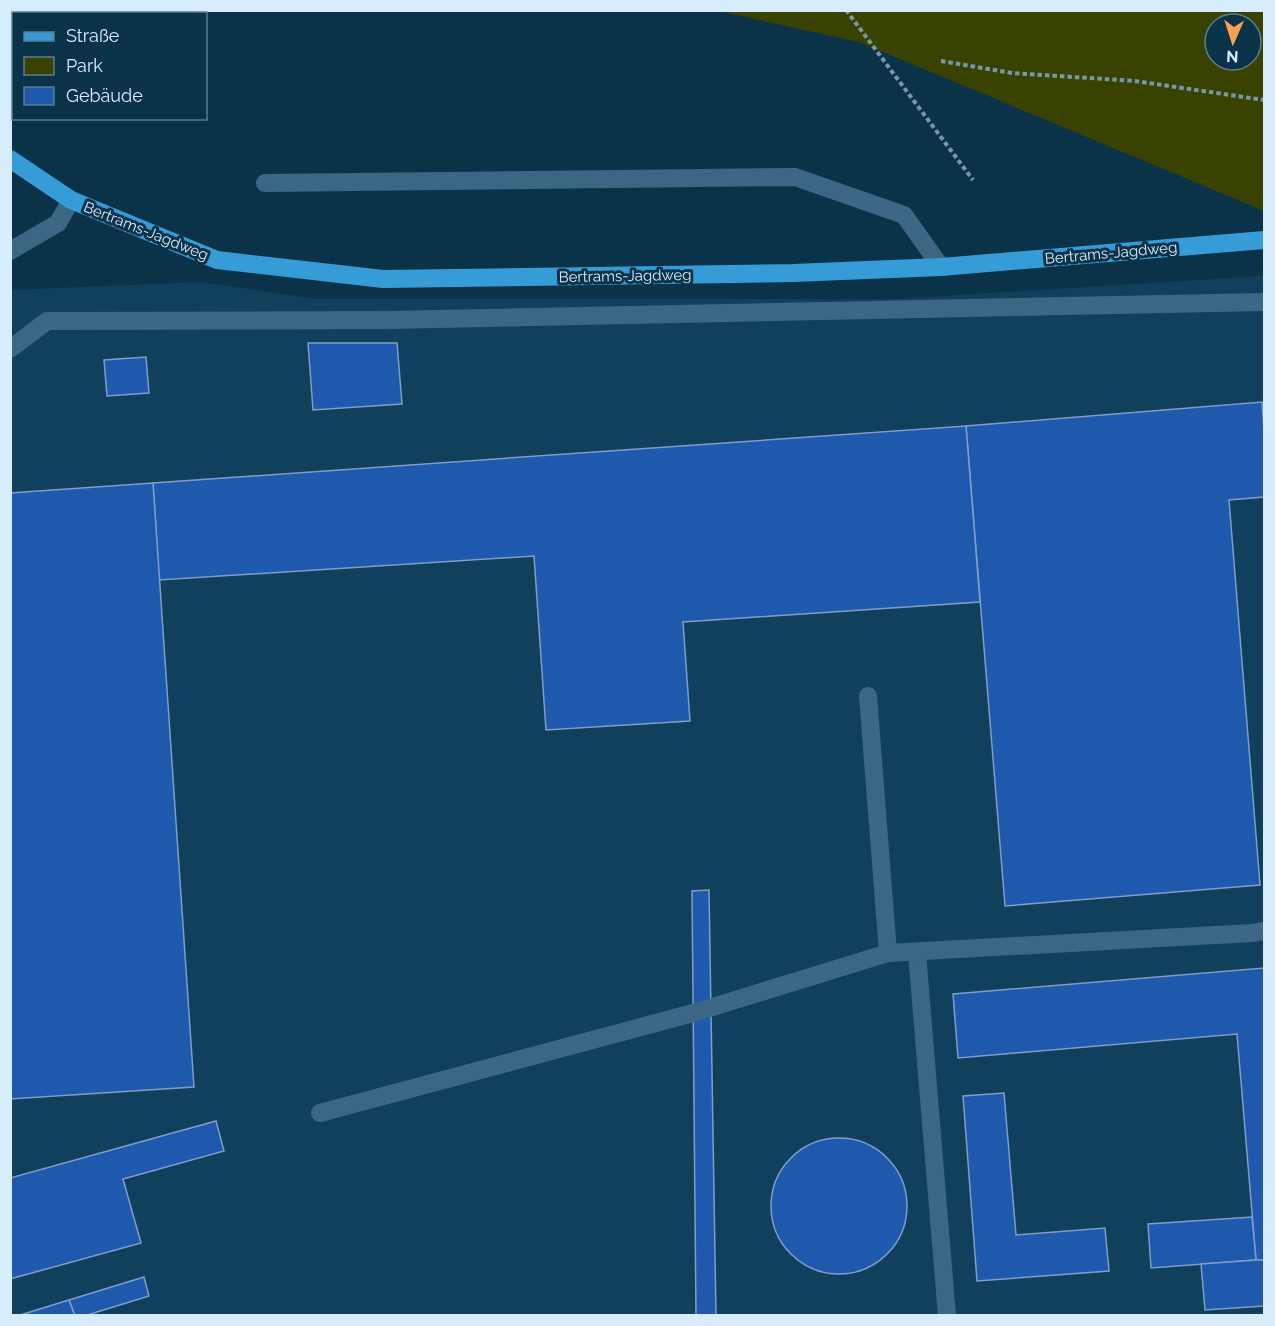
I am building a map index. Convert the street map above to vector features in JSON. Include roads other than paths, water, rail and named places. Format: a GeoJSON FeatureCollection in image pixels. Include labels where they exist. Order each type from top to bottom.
{"type":"FeatureCollection","features":[{"type":"Feature","properties":{"kind":"main road","name":"Bertrams-Jagdweg"},"geometry":{"type":"LineString","coordinates":[[10,159],[70,200],[217,260],[383,279],[781,273],[941,267],[1264,240]]}},
{"type":"Feature","properties":{"kind":"lane"},"geometry":{"type":"LineString","coordinates":[[265,183],[795,177],[904,215],[941,267]]}},
{"type":"Feature","properties":{"kind":"lane"},"geometry":{"type":"LineString","coordinates":[[10,251],[58,223],[70,200]]}},
{"type":"Feature","properties":{"kind":"lane"},"geometry":{"type":"LineString","coordinates":[[10,349],[47,321],[389,320],[1264,302]]}},
{"type":"Feature","properties":{"kind":"lane"},"geometry":{"type":"LineString","coordinates":[[868,696],[888,954]]}},
{"type":"Feature","properties":{"kind":"lane"},"geometry":{"type":"LineString","coordinates":[[320,1113],[693,1013],[888,954],[1264,931]]}},
{"type":"Feature","properties":{"kind":"lane"},"geometry":{"type":"LineString","coordinates":[[917,953],[947,1316]]}}]}
